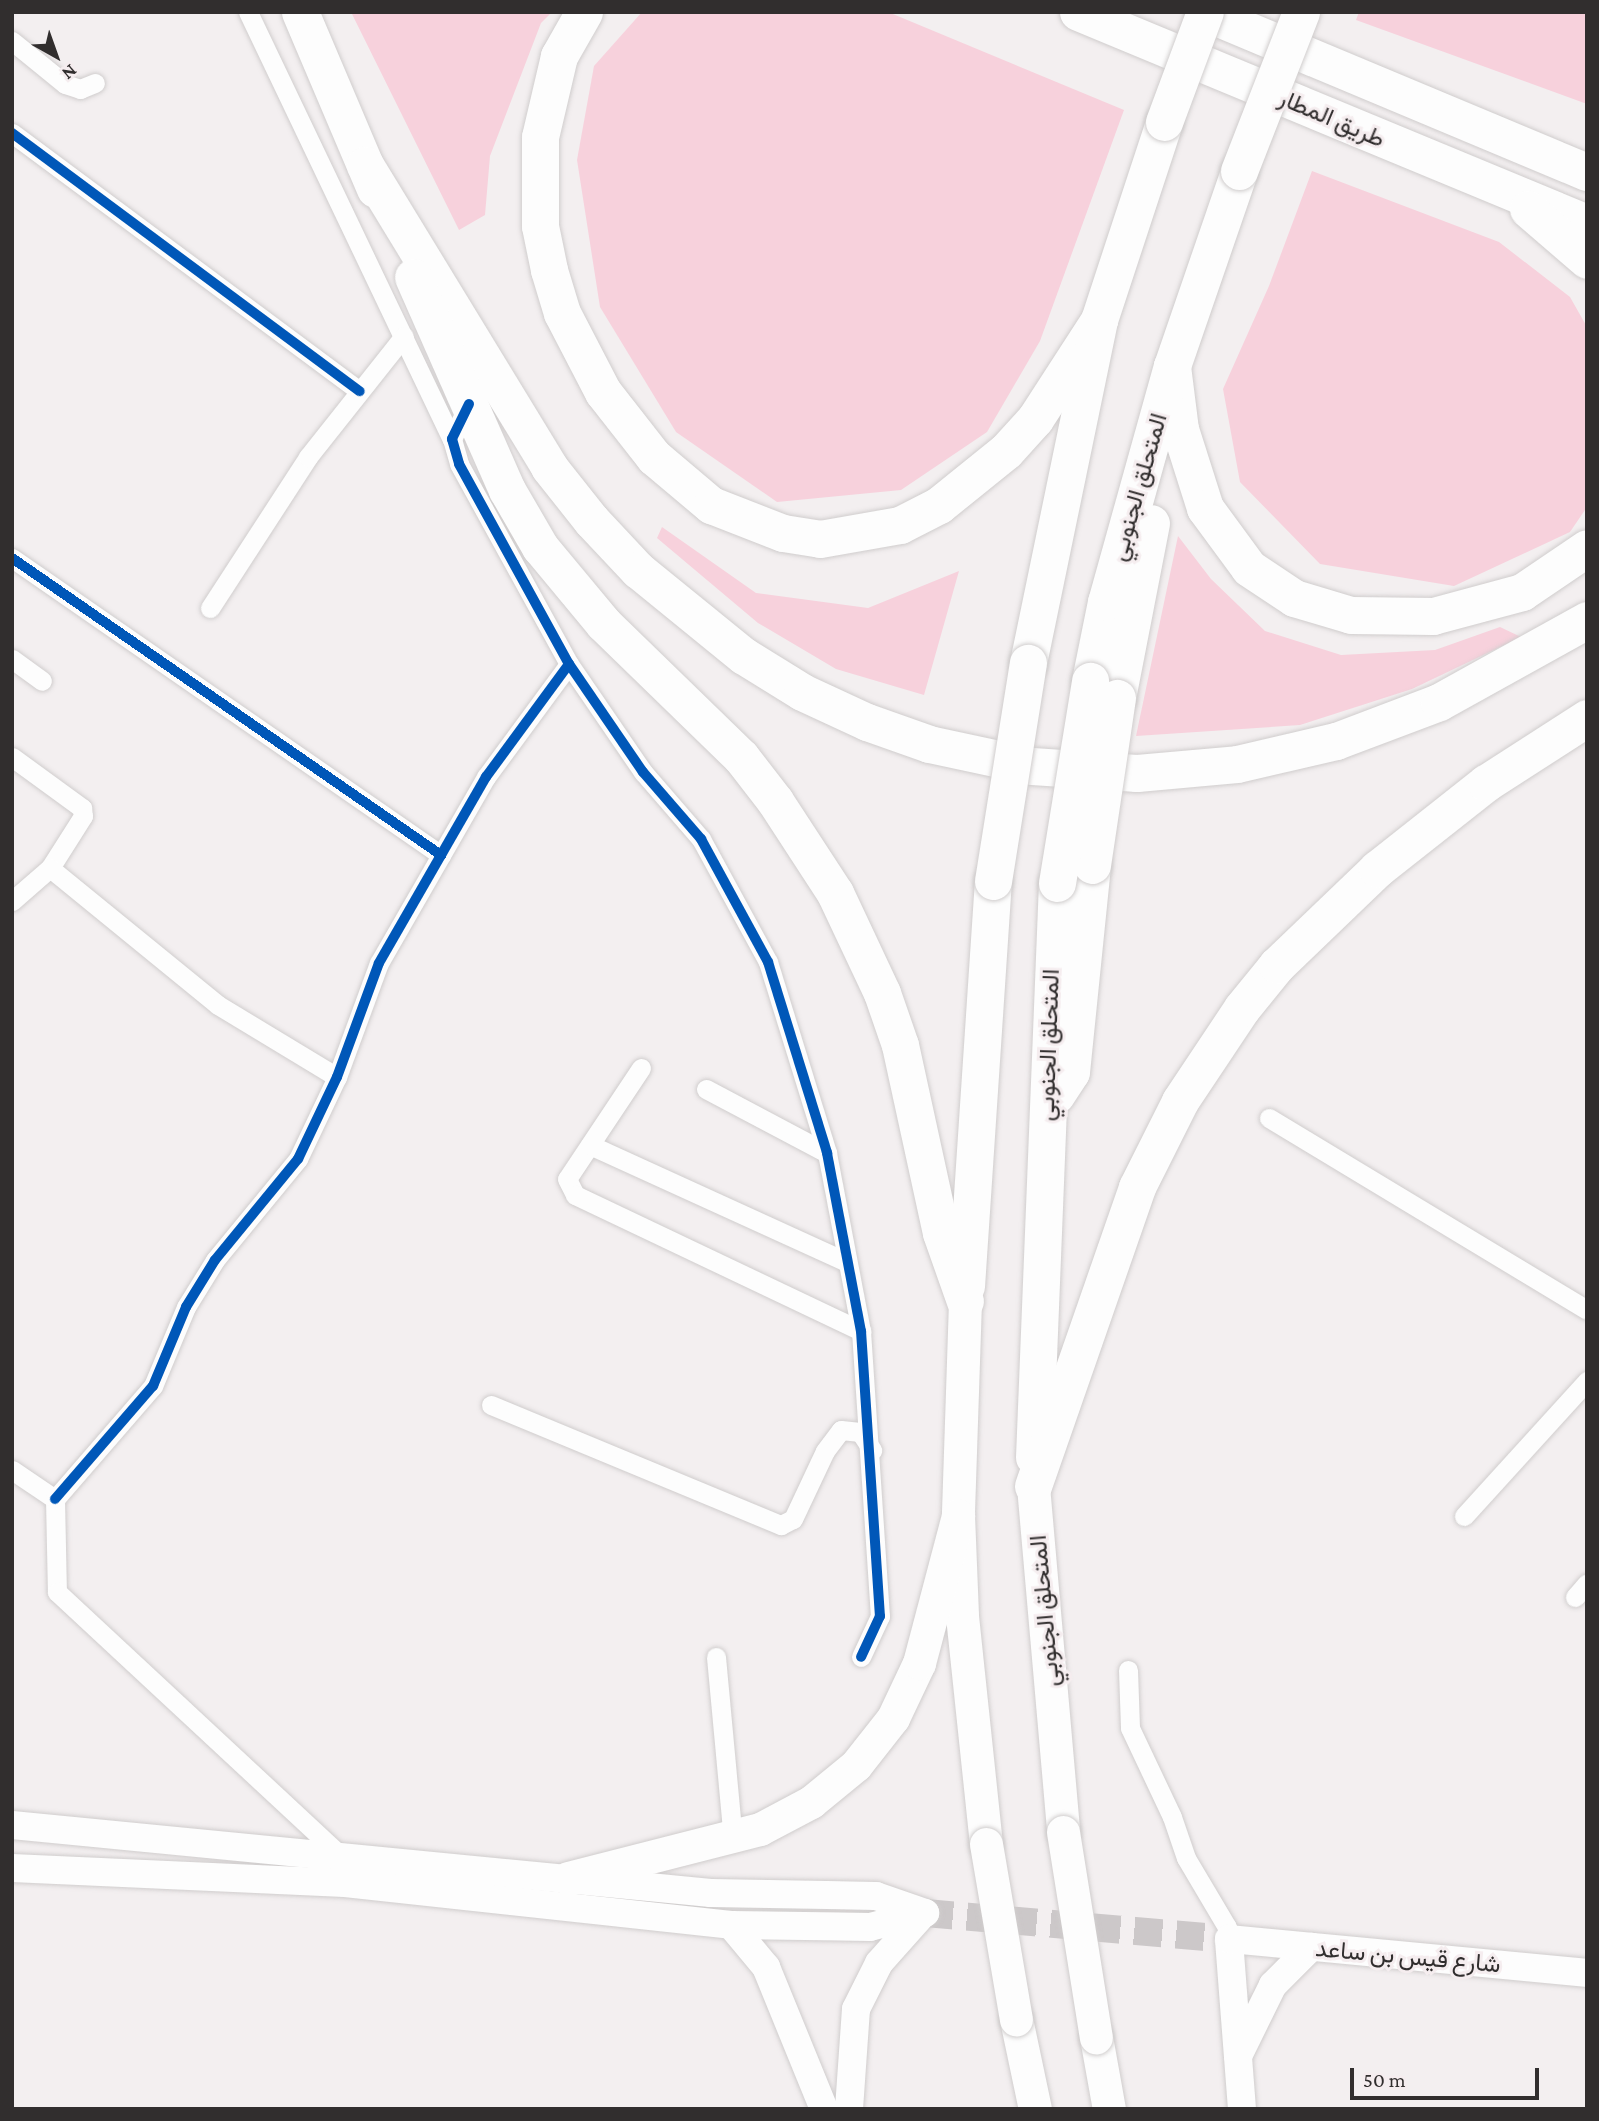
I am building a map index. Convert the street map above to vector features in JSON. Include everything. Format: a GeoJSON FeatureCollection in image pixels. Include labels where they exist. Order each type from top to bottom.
{"type":"FeatureCollection","features":[{"type":"Feature","properties":{"kind":"highway"},"geometry":{"type":"LineString","coordinates":[[300,12],[469,404],[522,519],[559,574],[603,623],[741,757],[835,893],[881,993],[900,1045],[941,1233],[965,1301]]}},
{"type":"Feature","properties":{"kind":"highway"},"geometry":{"type":"LineString","coordinates":[[584,12],[559,56],[540,137],[540,226],[549,270],[562,313],[603,392],[654,457],[711,505],[783,533],[820,539],[900,525],[939,505],[1006,451],[1035,419],[1099,320]]}},
{"type":"Feature","properties":{"kind":"highway","name":"طريق المطار"},"geometry":{"type":"LineString","coordinates":[[1078,12],[1587,223]]}},
{"type":"Feature","properties":{"kind":"highway"},"geometry":{"type":"LineString","coordinates":[[1035,2109],[1016,2018],[986,1844],[962,1616],[958,1515],[965,1301],[993,881],[1028,663],[1099,320],[1164,122],[1204,12]]}},
{"type":"Feature","properties":{"kind":"highway","name":"طريق المطار"},"geometry":{"type":"LineString","coordinates":[[1204,12],[1587,172]]}},
{"type":"Feature","properties":{"kind":"highway","name":"المتحلق الجنوبي"},"geometry":{"type":"LineString","coordinates":[[1109,2109],[1063,1832],[1033,1486],[1046,1102],[1057,883],[1103,689],[1105,602],[1172,366],[1239,171],[1301,12]]}},
{"type":"Feature","properties":{"kind":"highway"},"geometry":{"type":"LineString","coordinates":[[1476,127],[1587,145]]}},
{"type":"Feature","properties":{"kind":"highway"},"geometry":{"type":"LineString","coordinates":[[365,166],[549,467],[592,520],[638,570],[744,656],[802,692],[867,722],[929,744],[1032,766],[1137,773],[1237,764],[1336,741],[1439,702],[1587,621]]}},
{"type":"Feature","properties":{"kind":"highway"},"geometry":{"type":"LineString","coordinates":[[1506,190],[1587,260]]}},
{"type":"Feature","properties":{"kind":"highway"},"geometry":{"type":"LineString","coordinates":[[1172,366],[1180,429],[1205,508],[1249,568],[1294,598],[1351,615],[1433,616],[1522,592],[1587,548]]}},
{"type":"Feature","properties":{"kind":"highway"},"geometry":{"type":"LineString","coordinates":[[1046,1102],[1062,1089],[1071,1072],[1092,865],[1103,689]]}},
{"type":"Feature","properties":{"kind":"highway"},"geometry":{"type":"LineString","coordinates":[[1033,1486],[1137,1187],[1180,1101],[1242,1008],[1277,965],[1377,869],[1486,783],[1587,718]]}},
{"type":"Feature","properties":{"kind":"highway"},"geometry":{"type":"LineString","coordinates":[[568,1878],[733,1839],[811,1802],[856,1765],[887,1727],[919,1663],[958,1515]]}},
{"type":"Feature","properties":{"kind":"main road"},"geometry":{"type":"LineString","coordinates":[[12,1825],[739,1895],[876,1896],[925,1913]]}},
{"type":"Feature","properties":{"kind":"main road"},"geometry":{"type":"LineString","coordinates":[[12,1868],[345,1883],[731,1925],[870,1927],[925,1913]]}},
{"type":"Feature","properties":{"kind":"main road"},"geometry":{"type":"LineString","coordinates":[[849,2109],[851,2040],[861,1997],[885,1955],[925,1913]]}},
{"type":"Feature","properties":{"kind":"main road"},"geometry":{"type":"LineString","coordinates":[[731,1925],[766,1967],[824,2109]]}},
{"type":"Feature","properties":{"kind":"main road"},"geometry":{"type":"LineString","coordinates":[[1229,1939],[1242,2109]]}},
{"type":"Feature","properties":{"kind":"main road","name":"شارع قيس بن ساعد"},"geometry":{"type":"LineString","coordinates":[[1229,1939],[1587,1973]]}},
{"type":"Feature","properties":{"kind":"main road"},"geometry":{"type":"LineString","coordinates":[[1237,2058],[1273,1985],[1311,1947]]}},
{"type":"Feature","properties":{"kind":"street"},"geometry":{"type":"LineString","coordinates":[[248,12],[404,336],[452,439],[459,464],[569,664],[643,772],[701,839],[768,962],[827,1153],[845,1261],[861,1331],[872,1451],[880,1616],[861,1657]]}},
{"type":"Feature","properties":{"kind":"street"},"geometry":{"type":"LineString","coordinates":[[12,41],[65,84],[80,89],[95,83]]}},
{"type":"Feature","properties":{"kind":"street"},"geometry":{"type":"LineString","coordinates":[[12,133],[360,391]]}},
{"type":"Feature","properties":{"kind":"street"},"geometry":{"type":"LineString","coordinates":[[210,608],[293,480],[404,336]]}},
{"type":"Feature","properties":{"kind":"street"},"geometry":{"type":"LineString","coordinates":[[452,439],[469,404]]}},
{"type":"Feature","properties":{"kind":"street"},"geometry":{"type":"LineString","coordinates":[[12,558],[441,855]]}},
{"type":"Feature","properties":{"kind":"street"},"geometry":{"type":"LineString","coordinates":[[12,659],[42,681]]}},
{"type":"Feature","properties":{"kind":"street"},"geometry":{"type":"LineString","coordinates":[[341,1856],[57,1592],[55,1499],[153,1386],[186,1307],[215,1260],[298,1159],[337,1077],[379,963],[486,777],[569,664]]}},
{"type":"Feature","properties":{"kind":"street"},"geometry":{"type":"LineString","coordinates":[[12,757],[82,808],[83,816],[50,868],[12,901]]}},
{"type":"Feature","properties":{"kind":"street"},"geometry":{"type":"LineString","coordinates":[[50,868],[218,1005],[337,1077]]}},
{"type":"Feature","properties":{"kind":"street"},"geometry":{"type":"LineString","coordinates":[[642,1068],[567,1180],[575,1195],[861,1331]]}},
{"type":"Feature","properties":{"kind":"street"},"geometry":{"type":"LineString","coordinates":[[706,1089],[827,1153]]}},
{"type":"Feature","properties":{"kind":"street"},"geometry":{"type":"LineString","coordinates":[[1269,1118],[1587,1310]]}},
{"type":"Feature","properties":{"kind":"street"},"geometry":{"type":"LineString","coordinates":[[590,1145],[845,1261]]}},
{"type":"Feature","properties":{"kind":"street"},"geometry":{"type":"LineString","coordinates":[[1464,1516],[1587,1381]]}},
{"type":"Feature","properties":{"kind":"street"},"geometry":{"type":"LineString","coordinates":[[491,1405],[781,1525],[793,1519],[825,1451],[841,1430],[860,1432],[872,1451]]}},
{"type":"Feature","properties":{"kind":"street"},"geometry":{"type":"LineString","coordinates":[[12,1470],[55,1499]]}},
{"type":"Feature","properties":{"kind":"street"},"geometry":{"type":"LineString","coordinates":[[716,1657],[733,1839]]}},
{"type":"Feature","properties":{"kind":"street"},"geometry":{"type":"LineString","coordinates":[[1128,1670],[1130,1728],[1172,1817],[1186,1858],[1227,1927],[1229,1939]]}},
{"type":"Feature","properties":{"kind":"shaded area"},"geometry":{"type":"Polygon","coordinates":[[[351,12],[552,12],[541,23],[490,156],[485,215],[459,230],[351,12]]]}},
{"type":"Feature","properties":{"kind":"shaded area"},"geometry":{"type":"Polygon","coordinates":[[[642,12],[888,12],[1124,110],[1040,341],[987,432],[901,490],[777,502],[676,432],[600,307],[577,160],[594,66],[642,12]]]}},
{"type":"Feature","properties":{"kind":"shaded area"},"geometry":{"type":"Polygon","coordinates":[[[1359,12],[1587,12],[1587,104],[1356,20],[1359,12]]]}},
{"type":"Feature","properties":{"kind":"shaded area"},"geometry":{"type":"Polygon","coordinates":[[[1312,171],[1499,242],[1570,297],[1587,327],[1587,507],[1570,532],[1454,586],[1320,564],[1240,482],[1223,389],[1269,286],[1312,171]]]}},
{"type":"Feature","properties":{"kind":"shaded area"},"geometry":{"type":"Polygon","coordinates":[[[662,527],[756,593],[868,608],[959,571],[924,695],[836,669],[758,623],[657,538],[662,527]]]}},
{"type":"Feature","properties":{"kind":"shaded area"},"geometry":{"type":"Polygon","coordinates":[[[1178,536],[1211,579],[1265,631],[1341,655],[1435,650],[1500,627],[1521,637],[1412,689],[1300,725],[1136,736],[1178,536]]]}},
{"type":"Feature","properties":{"kind":"tunnel"},"geometry":{"type":"LineString","coordinates":[[925,1913],[1229,1939]]}},
{"type":"Feature","properties":{"kind":"cycle path"},"geometry":{"type":"LineString","coordinates":[[12,133],[360,391]]}},
{"type":"Feature","properties":{"kind":"cycle path"},"geometry":{"type":"LineString","coordinates":[[469,404],[452,439],[459,464],[569,664],[643,772],[701,839],[768,962],[827,1153],[861,1331],[880,1616],[861,1657]]}},
{"type":"Feature","properties":{"kind":"cycle path"},"geometry":{"type":"LineString","coordinates":[[12,558],[441,855]]}},
{"type":"Feature","properties":{"kind":"cycle path"},"geometry":{"type":"LineString","coordinates":[[55,1499],[153,1386],[186,1307],[215,1260],[298,1159],[337,1077],[379,963],[486,777],[569,664]]}}]}
